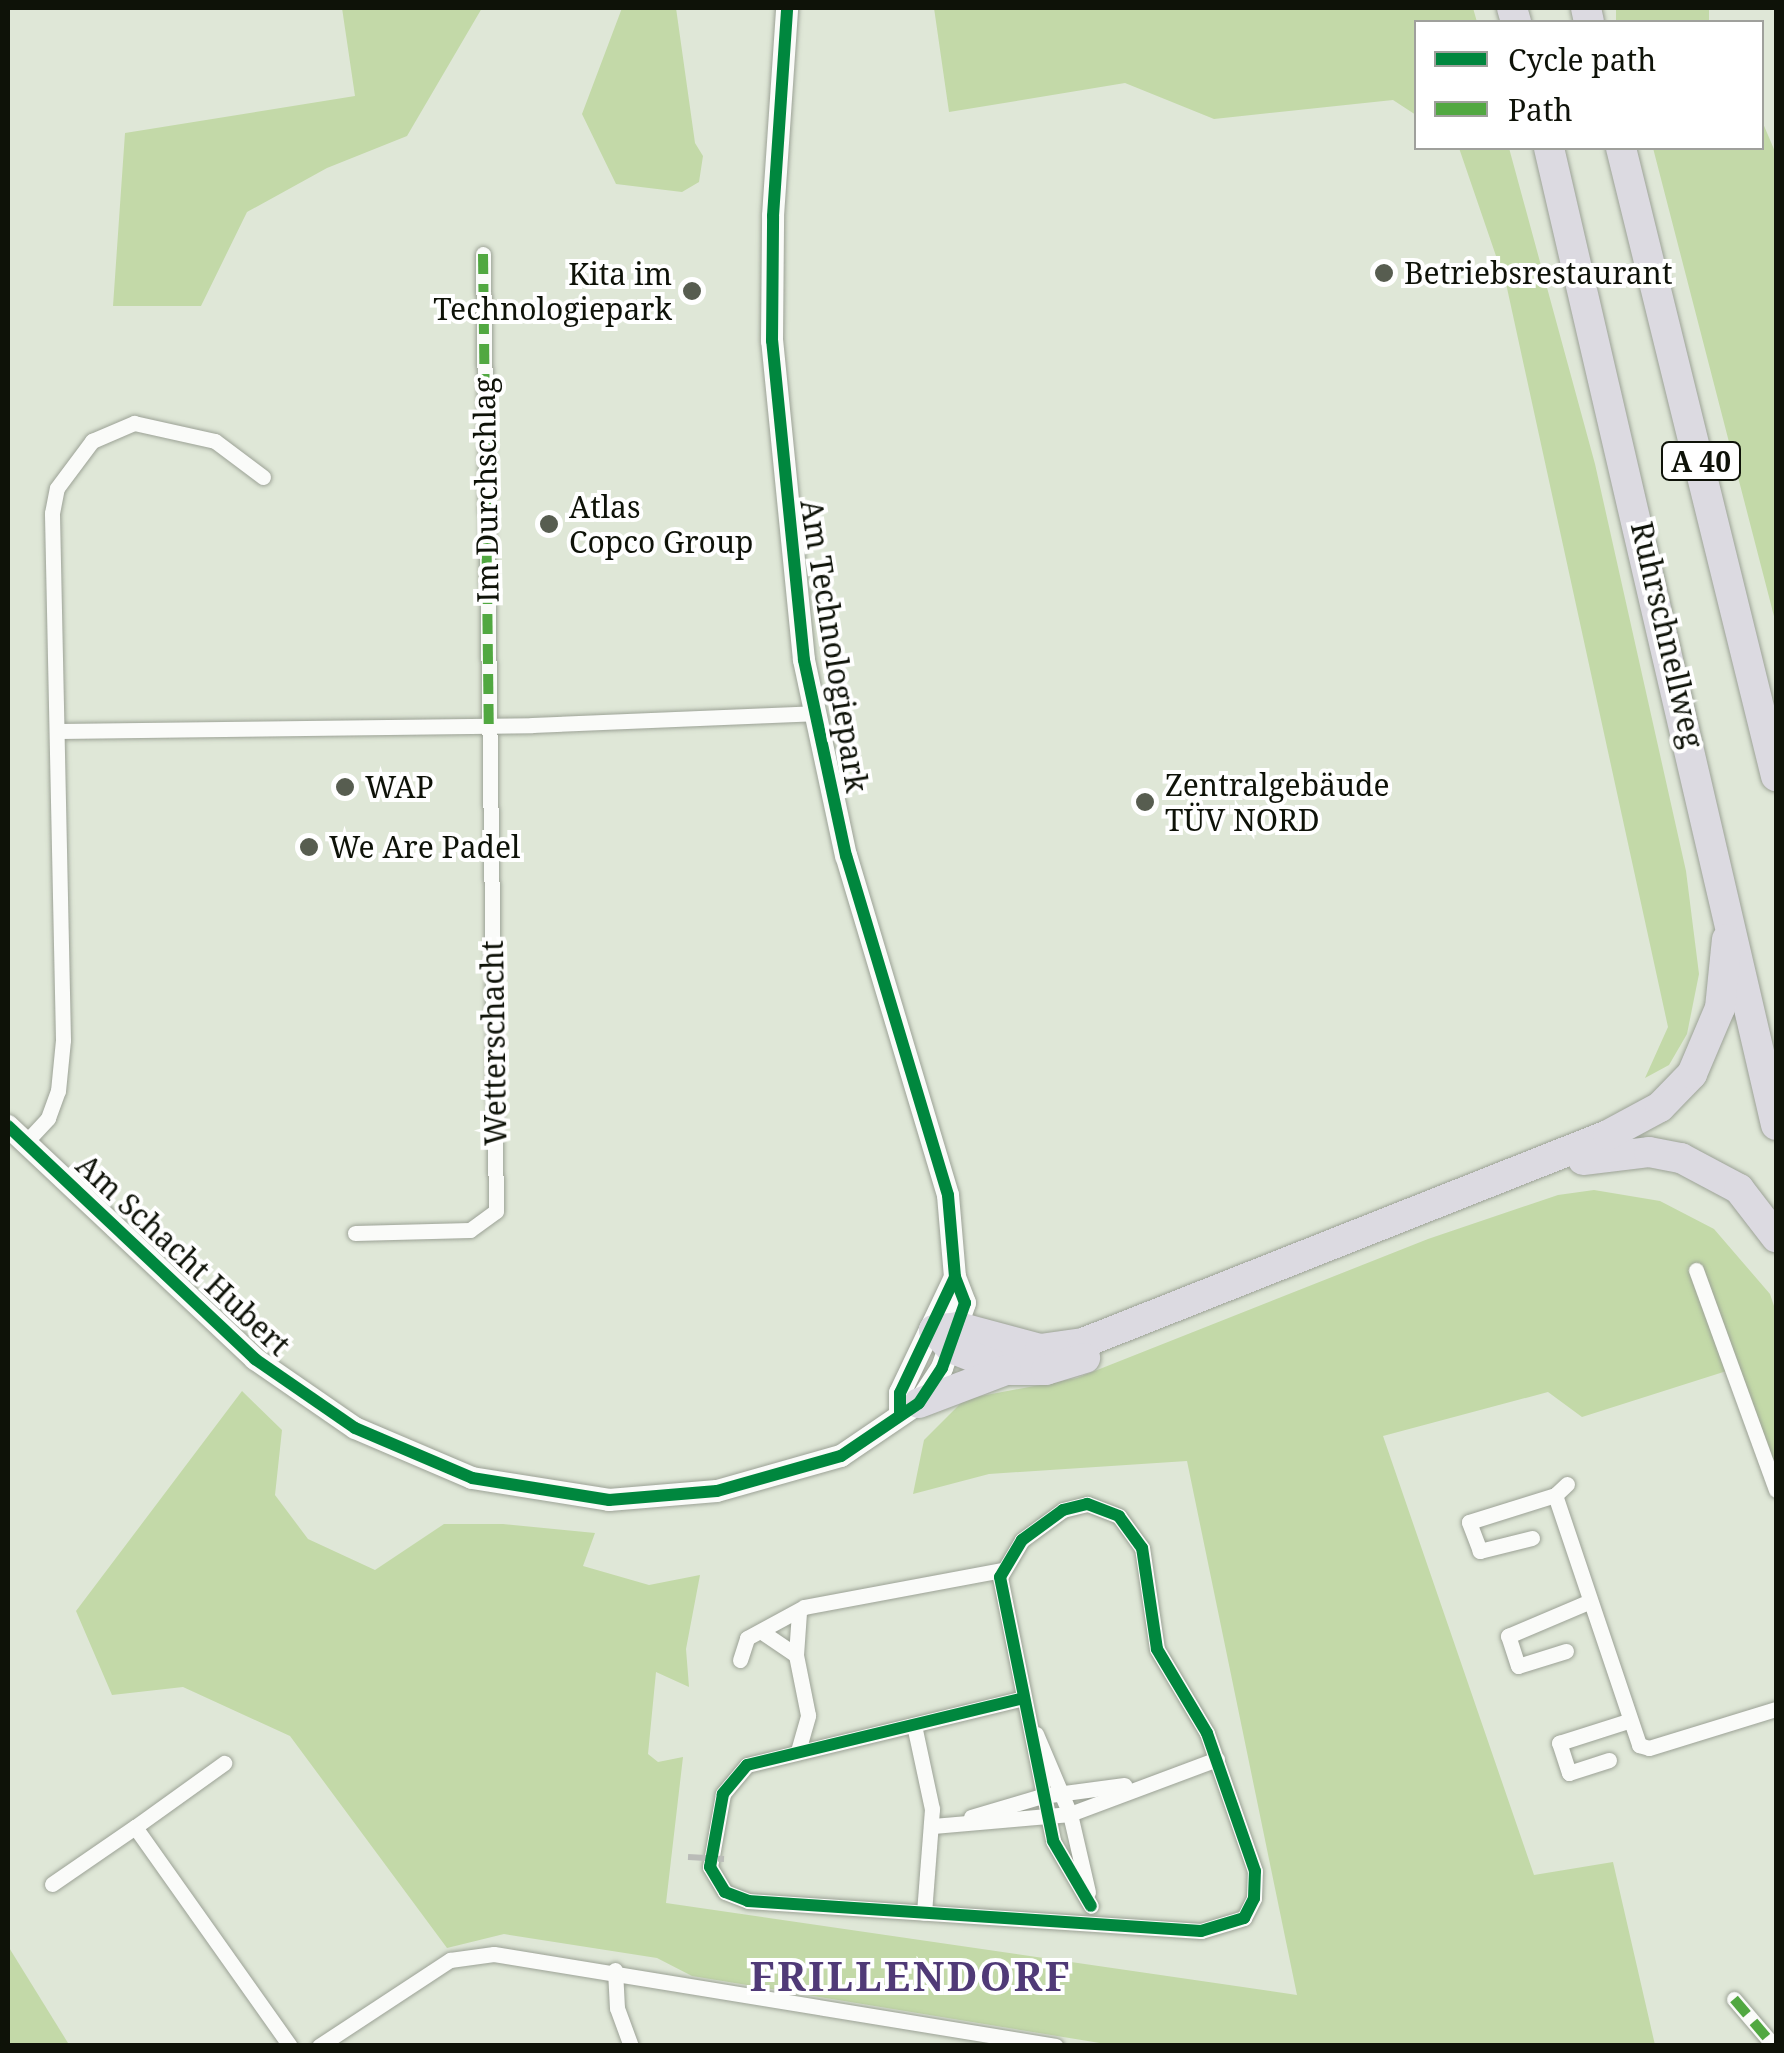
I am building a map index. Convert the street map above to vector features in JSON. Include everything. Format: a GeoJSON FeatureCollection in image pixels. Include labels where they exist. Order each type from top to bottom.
{"type":"FeatureCollection","features":[{"type":"Feature","properties":{"kind":"highway","name":"Ruhrschnellweg"},"geometry":{"type":"LineString","coordinates":[[1549,150],[1728,901],[1776,1125]]}},
{"type":"Feature","properties":{"kind":"highway","name":"A 40"},"geometry":{"type":"LineString","coordinates":[[1621,150],[1776,776]]}},
{"type":"Feature","properties":{"kind":"highway"},"geometry":{"type":"LineString","coordinates":[[948,1335],[1040,1349],[1083,1344],[1608,1136],[1660,1107],[1692,1074],[1707,1047],[1720,1008],[1728,901]]}},
{"type":"Feature","properties":{"kind":"highway"},"geometry":{"type":"LineString","coordinates":[[910,1408],[1006,1370],[1046,1370],[1084,1359],[1541,1173],[1608,1153],[1649,1152],[1706,1170],[1739,1189],[1776,1238]]}},
{"type":"Feature","properties":{"kind":"highway"},"geometry":{"type":"LineString","coordinates":[[948,1335],[1006,1370]]}},
{"type":"Feature","properties":{"kind":"street","name":"Am Technologiepark"},"geometry":{"type":"LineString","coordinates":[[331,1413],[383,1443],[472,1478],[609,1500],[666,1499],[800,1472],[868,1440],[910,1408],[948,1335],[955,1277],[948,1196],[888,1012],[814,713],[781,472],[772,341],[772,216],[787,8]]}},
{"type":"Feature","properties":{"kind":"street","name":"Im Durchschlag"},"geometry":{"type":"LineString","coordinates":[[483,254],[489,726]]}},
{"type":"Feature","properties":{"kind":"street"},"geometry":{"type":"LineString","coordinates":[[25,1143],[48,1118],[63,1040],[60,731],[52,513],[77,455],[110,432],[160,424],[214,441],[263,477]]}},
{"type":"Feature","properties":{"kind":"street"},"geometry":{"type":"LineString","coordinates":[[60,731],[489,726],[814,713]]}},
{"type":"Feature","properties":{"kind":"street","name":"Wetterschacht"},"geometry":{"type":"LineString","coordinates":[[355,1233],[470,1230],[496,1211],[489,726]]}},
{"type":"Feature","properties":{"kind":"street","name":"Am Schacht Hubert"},"geometry":{"type":"LineString","coordinates":[[8,1126],[255,1359],[331,1413]]}},
{"type":"Feature","properties":{"kind":"street"},"geometry":{"type":"LineString","coordinates":[[1696,1270],[1776,1490]]}},
{"type":"Feature","properties":{"kind":"street"},"geometry":{"type":"LineString","coordinates":[[1532,1538],[1480,1551],[1469,1522],[1561,1490],[1588,1602],[1628,1721],[1640,1745],[1649,1748],[1776,1709]]}},
{"type":"Feature","properties":{"kind":"street"},"geometry":{"type":"LineString","coordinates":[[1024,1698],[760,1758],[728,1784],[711,1842],[717,1883],[748,1901],[1098,1925],[1212,1932],[1244,1918],[1254,1898],[1256,1872],[1217,1760],[1162,1662],[1148,1618],[1142,1548],[1119,1516],[1086,1504],[1063,1510],[1014,1548],[1001,1570],[1008,1637],[1030,1720],[1053,1841],[1091,1906]]}},
{"type":"Feature","properties":{"kind":"street"},"geometry":{"type":"LineString","coordinates":[[740,1660],[747,1638],[798,1612],[972,1570],[1001,1570]]}},
{"type":"Feature","properties":{"kind":"street"},"geometry":{"type":"LineString","coordinates":[[1566,1651],[1518,1666],[1508,1636],[1588,1602]]}},
{"type":"Feature","properties":{"kind":"street"},"geometry":{"type":"LineString","coordinates":[[798,1612],[796,1655],[809,1697],[807,1726],[798,1751]]}},
{"type":"Feature","properties":{"kind":"street"},"geometry":{"type":"LineString","coordinates":[[762,1632],[796,1655]]}},
{"type":"Feature","properties":{"kind":"street"},"geometry":{"type":"LineString","coordinates":[[1030,1720],[1070,1814],[1098,1925]]}},
{"type":"Feature","properties":{"kind":"street"},"geometry":{"type":"LineString","coordinates":[[1609,1760],[1569,1773],[1559,1743],[1628,1721]]}},
{"type":"Feature","properties":{"kind":"street"},"geometry":{"type":"LineString","coordinates":[[914,1726],[932,1826],[924,1913]]}},
{"type":"Feature","properties":{"kind":"street"},"geometry":{"type":"LineString","coordinates":[[932,1826],[1070,1814],[1143,1783],[1217,1760]]}},
{"type":"Feature","properties":{"kind":"street"},"geometry":{"type":"LineString","coordinates":[[52,1884],[224,1763]]}},
{"type":"Feature","properties":{"kind":"street"},"geometry":{"type":"LineString","coordinates":[[960,1822],[1042,1796],[1143,1783]]}},
{"type":"Feature","properties":{"kind":"street"},"geometry":{"type":"LineString","coordinates":[[135,1827],[290,2046]]}},
{"type":"Feature","properties":{"kind":"street"},"geometry":{"type":"LineString","coordinates":[[320,2046],[450,1960],[471,1954],[615,1970],[1056,2046]]}},
{"type":"Feature","properties":{"kind":"street"},"geometry":{"type":"LineString","coordinates":[[615,1970],[617,2008],[631,2046]]}},
{"type":"Feature","properties":{"kind":"street"},"geometry":{"type":"LineString","coordinates":[[1734,1999],[1774,2046]]}},
{"type":"Feature","properties":{"kind":"green space"},"geometry":{"type":"Polygon","coordinates":[[[342,8],[482,8],[407,136],[327,168],[247,212],[201,306],[113,306],[125,133],[355,96],[342,8]]]}},
{"type":"Feature","properties":{"kind":"green space"},"geometry":{"type":"Polygon","coordinates":[[[622,8],[676,8],[695,143],[703,156],[699,182],[682,192],[616,184],[582,114],[622,8]]]}},
{"type":"Feature","properties":{"kind":"green space"},"geometry":{"type":"Polygon","coordinates":[[[934,8],[1473,8],[1476,20],[1414,20],[1414,114],[1393,100],[1214,119],[1125,83],[949,112],[934,8]]]}},
{"type":"Feature","properties":{"kind":"green space"},"geometry":{"type":"Polygon","coordinates":[[[1616,8],[1709,8],[1709,20],[1616,20],[1616,8]]]}},
{"type":"Feature","properties":{"kind":"green space"},"geometry":{"type":"Polygon","coordinates":[[[1764,126],[1776,154],[1776,624],[1654,150],[1764,150],[1764,126]]]}},
{"type":"Feature","properties":{"kind":"green space"},"geometry":{"type":"Polygon","coordinates":[[[1460,150],[1510,150],[1595,464],[1686,871],[1699,974],[1687,1034],[1669,1065],[1645,1078],[1668,1027],[1507,288],[1460,150]]]}},
{"type":"Feature","properties":{"kind":"green space"},"geometry":{"type":"Polygon","coordinates":[[[1594,1190],[1660,1201],[1714,1229],[1770,1294],[1776,1312],[1776,1478],[1736,1368],[1582,1417],[1548,1392],[1383,1436],[1534,1875],[1613,1862],[1655,2045],[1112,2045],[692,1976],[657,1958],[504,1934],[447,1948],[290,1736],[183,1687],[112,1695],[76,1611],[242,1391],[282,1430],[275,1495],[308,1539],[375,1570],[444,1524],[503,1524],[595,1533],[583,1566],[649,1585],[700,1575],[686,1649],[689,1687],[656,1672],[648,1754],[658,1762],[683,1757],[666,1903],[1297,1995],[1187,1461],[989,1474],[913,1494],[924,1440],[965,1399],[1077,1378],[1428,1239],[1558,1195],[1594,1190]]]}},
{"type":"Feature","properties":{"kind":"green space"},"geometry":{"type":"Polygon","coordinates":[[[8,1946],[68,2043],[8,2045],[8,1946]]]}},
{"type":"Feature","properties":{"kind":"railway"},"geometry":{"type":"LineString","coordinates":[[688,1857],[724,1859]]}},
{"type":"Feature","properties":{"kind":"marked path"},"geometry":{"type":"LineString","coordinates":[[483,254],[489,726]]}},
{"type":"Feature","properties":{"kind":"marked path"},"geometry":{"type":"LineString","coordinates":[[1734,1999],[1774,2046]]}},
{"type":"Feature","properties":{"kind":"cycle path"},"geometry":{"type":"LineString","coordinates":[[8,1126],[255,1359],[355,1428],[472,1478],[609,1500],[717,1491],[841,1456],[919,1403],[942,1368],[965,1303],[955,1277],[948,1195],[846,856],[804,660],[772,341],[773,216],[787,8]]}},
{"type":"Feature","properties":{"kind":"cycle path"},"geometry":{"type":"LineString","coordinates":[[900,1413],[900,1393],[955,1277]]}},
{"type":"Feature","properties":{"kind":"cycle path"},"geometry":{"type":"LineString","coordinates":[[1024,1698],[747,1765],[723,1794],[710,1867],[725,1892],[748,1901],[1201,1931],[1244,1918],[1254,1898],[1255,1871],[1207,1733],[1157,1649],[1142,1548],[1119,1516],[1087,1504],[1063,1510],[1022,1540],[1000,1577],[1053,1841],[1091,1906]]}},
{"type":"Feature","properties":{"kind":"place","name":"Betriebsrestaurant"},"geometry":{"type":"Point","coordinates":[1384,273]}},
{"type":"Feature","properties":{"kind":"place","name":"Kita im Technologiepark"},"geometry":{"type":"Point","coordinates":[692,291]}},
{"type":"Feature","properties":{"kind":"place","name":"Atlas Copco Group"},"geometry":{"type":"Point","coordinates":[549,524]}},
{"type":"Feature","properties":{"kind":"place","name":"WAP"},"geometry":{"type":"Point","coordinates":[345,787]}},
{"type":"Feature","properties":{"kind":"place","name":"Zentralgebäude TÜV NORD"},"geometry":{"type":"Point","coordinates":[1145,802]}},
{"type":"Feature","properties":{"kind":"place","name":"We Are Padel"},"geometry":{"type":"Point","coordinates":[309,847]}},
{"type":"Feature","properties":{"kind":"district","name":"FRILLENDORF"},"geometry":{"type":"Point","coordinates":[911,1976]}}]}
